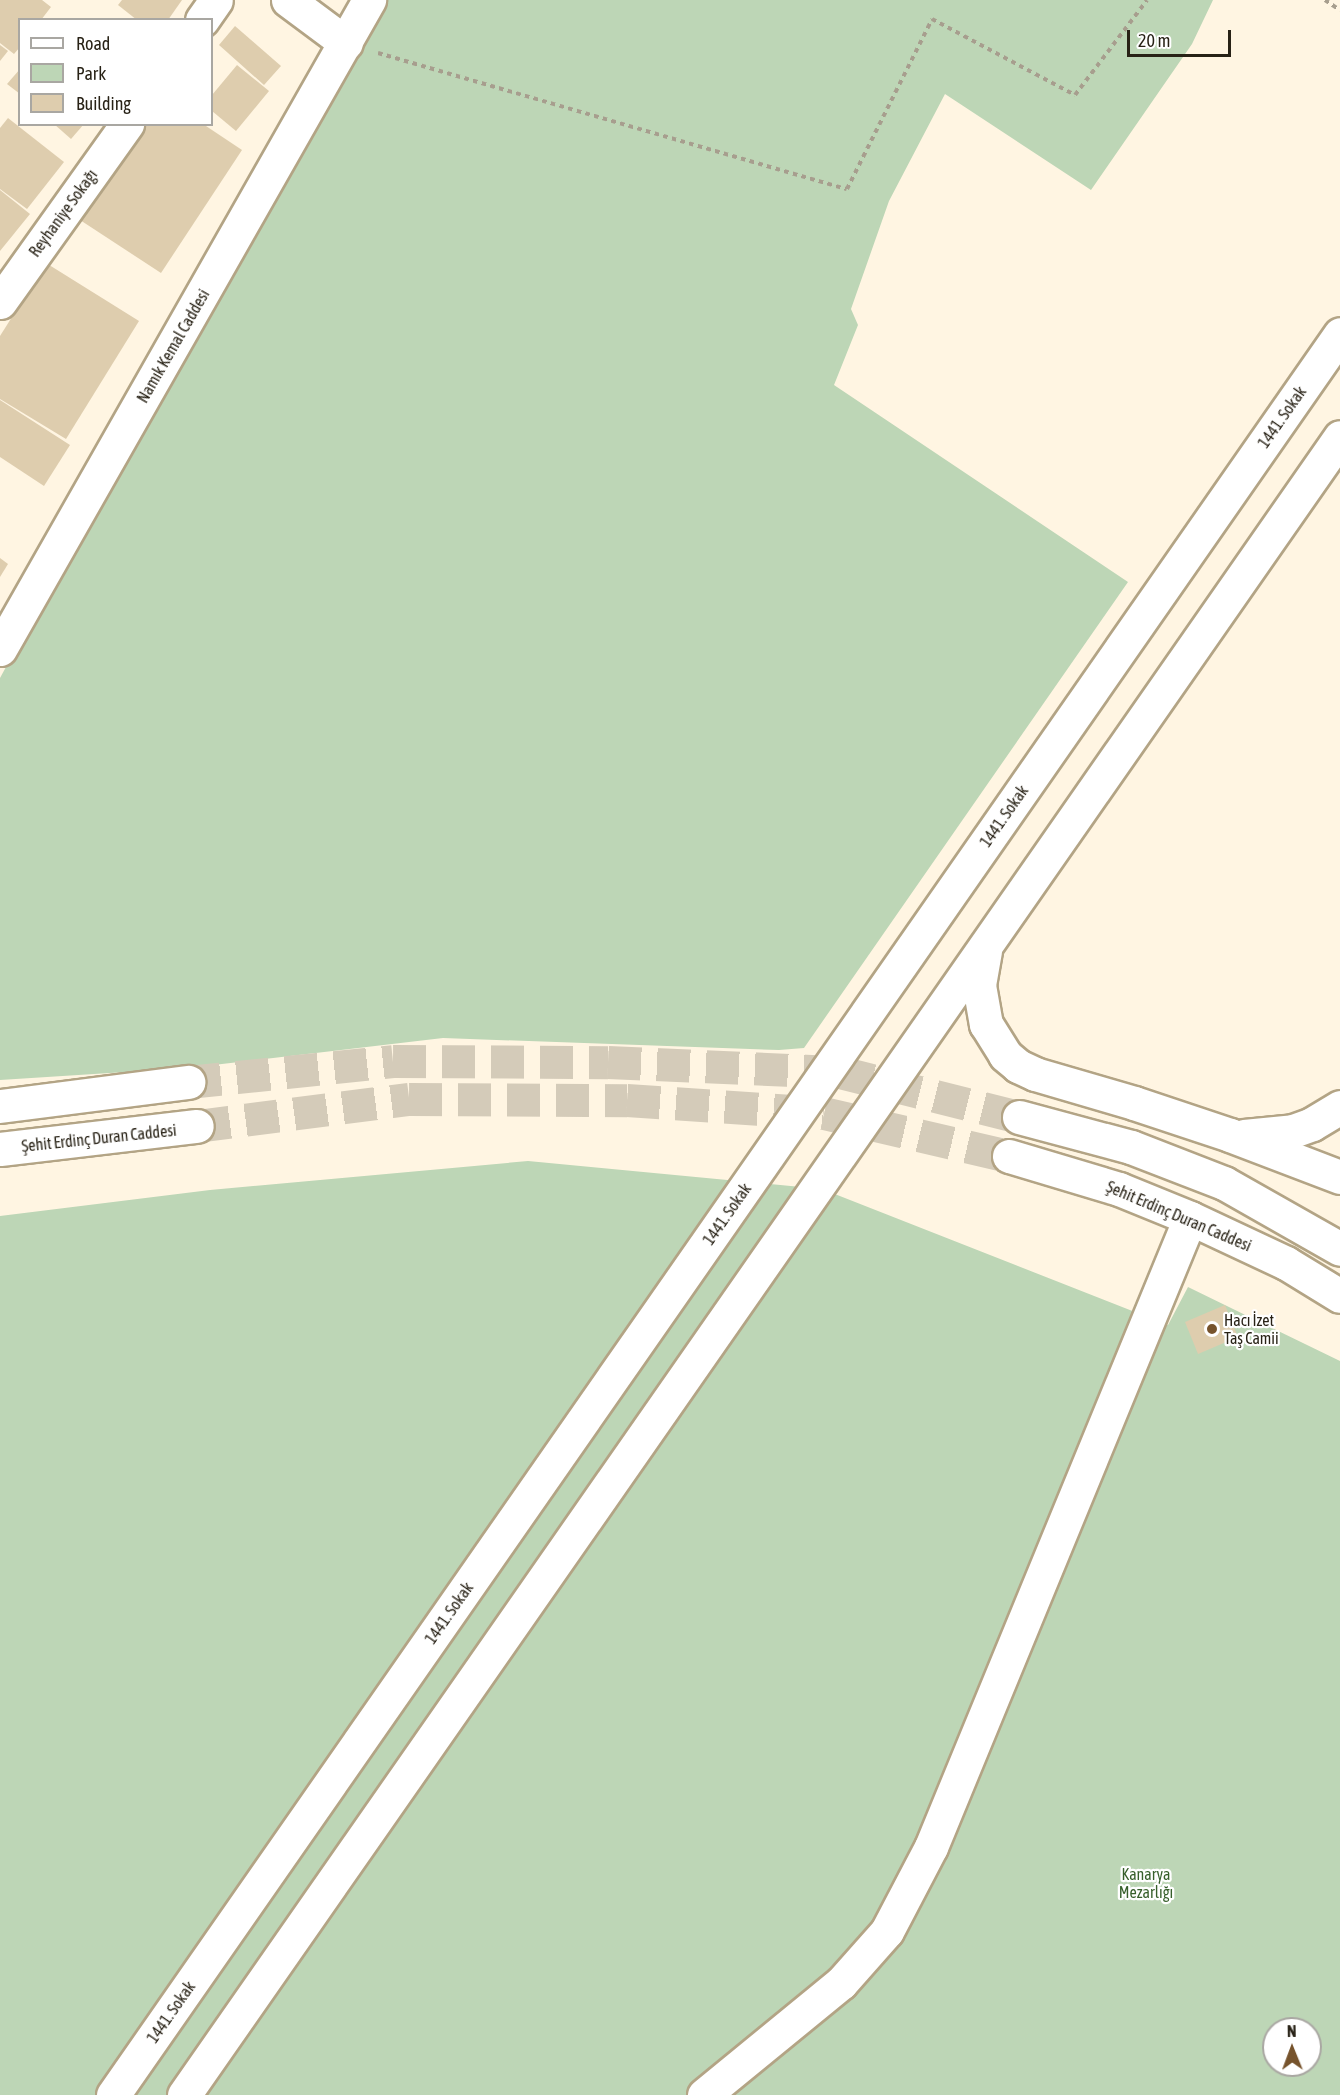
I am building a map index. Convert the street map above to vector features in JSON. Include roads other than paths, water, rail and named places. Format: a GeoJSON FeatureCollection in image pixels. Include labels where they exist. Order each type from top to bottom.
{"type":"FeatureCollection","features":[{"type":"Feature","properties":{"kind":"street"},"geometry":{"type":"LineString","coordinates":[[203,18],[216,0]]}},
{"type":"Feature","properties":{"kind":"street","name":"Namık Kemal Caddesi"},"geometry":{"type":"LineString","coordinates":[[0,649],[369,0]]}},
{"type":"Feature","properties":{"kind":"street"},"geometry":{"type":"LineString","coordinates":[[294,2],[346,43]]}},
{"type":"Feature","properties":{"kind":"street","name":"Reyhaniye Sokağı"},"geometry":{"type":"LineString","coordinates":[[0,302],[126,126]]}},
{"type":"Feature","properties":{"kind":"street","name":"1441. Sokak"},"geometry":{"type":"LineString","coordinates":[[113,2095],[1340,334]]}},
{"type":"Feature","properties":{"kind":"street"},"geometry":{"type":"LineString","coordinates":[[184,2095],[1340,437]]}},
{"type":"Feature","properties":{"kind":"street"},"geometry":{"type":"LineString","coordinates":[[986,944],[981,964],[981,1005],[994,1041],[1018,1066],[1035,1074],[1134,1103],[1230,1135],[1340,1177]]}},
{"type":"Feature","properties":{"kind":"street"},"geometry":{"type":"LineString","coordinates":[[0,1106],[188,1082]]}},
{"type":"Feature","properties":{"kind":"street"},"geometry":{"type":"LineString","coordinates":[[1230,1135],[1251,1136],[1293,1131],[1312,1124],[1340,1107]]}},
{"type":"Feature","properties":{"kind":"street"},"geometry":{"type":"LineString","coordinates":[[1019,1117],[1131,1147],[1224,1183],[1340,1249]]}},
{"type":"Feature","properties":{"kind":"street","name":"Şehit Erdinç Duran Caddesi"},"geometry":{"type":"LineString","coordinates":[[0,1149],[197,1126]]}},
{"type":"Feature","properties":{"kind":"street","name":"Şehit Erdinç Duran Caddesi"},"geometry":{"type":"LineString","coordinates":[[1009,1156],[1119,1189],[1190,1218],[1286,1263],[1340,1296]]}},
{"type":"Feature","properties":{"kind":"street"},"geometry":{"type":"LineString","coordinates":[[704,2095],[841,1983],[886,1931],[931,1847],[1190,1218]]}},
{"type":"Feature","properties":{"kind":"tunnel"},"geometry":{"type":"LineString","coordinates":[[188,1082],[393,1061],[608,1062],[840,1072],[1019,1117]]}},
{"type":"Feature","properties":{"kind":"tunnel"},"geometry":{"type":"LineString","coordinates":[[197,1126],[409,1099],[627,1100],[824,1113],[1009,1156]]}},
{"type":"Feature","properties":{"kind":"place","name":"Hacı İzet Taş Camii"},"geometry":{"type":"Point","coordinates":[1212,1329]}},
{"type":"Feature","properties":{"kind":"park label","name":"Kanarya Mezarlığı"},"geometry":{"type":"Point","coordinates":[1146,1883]}}]}
